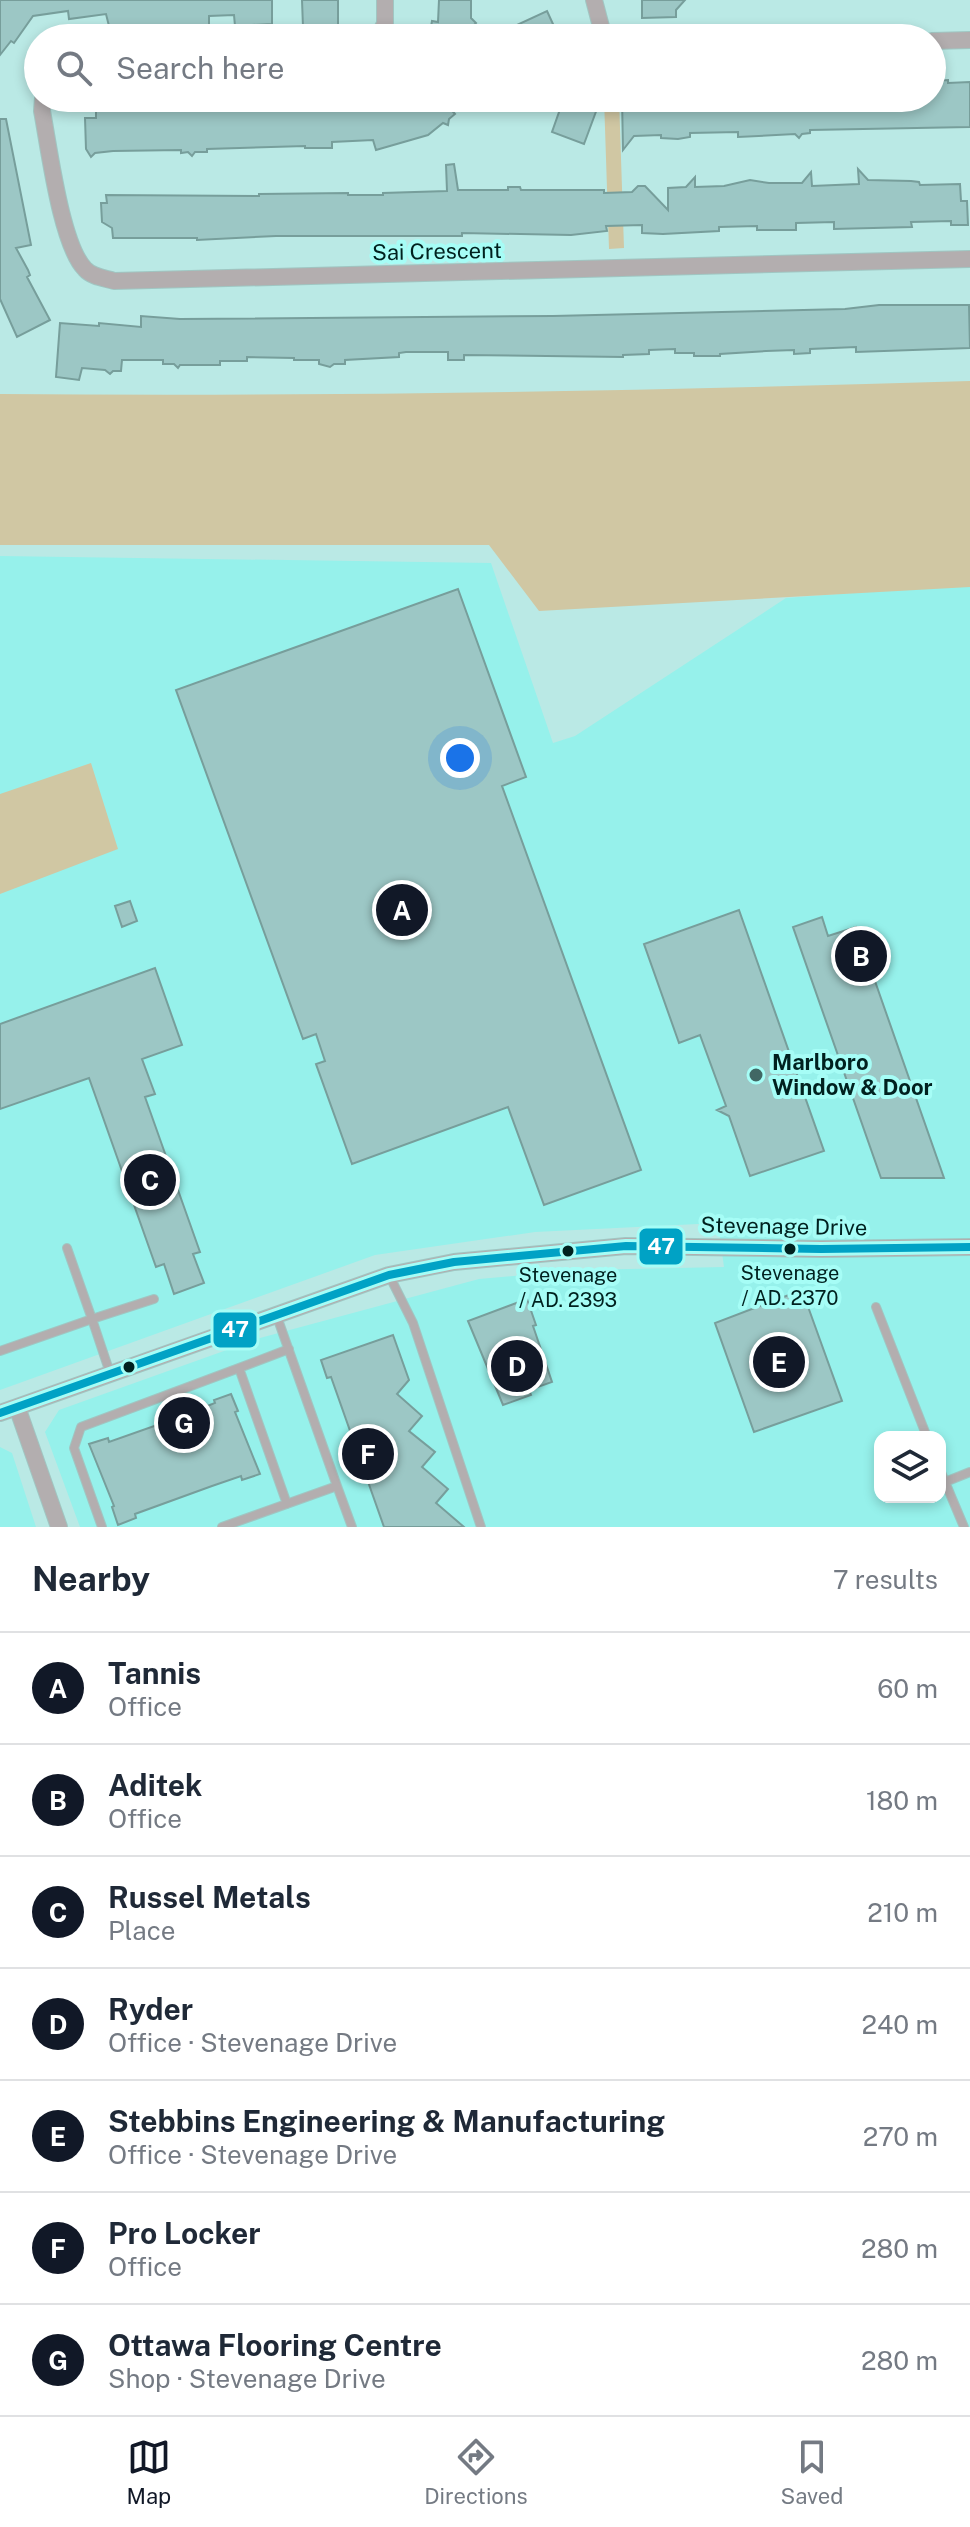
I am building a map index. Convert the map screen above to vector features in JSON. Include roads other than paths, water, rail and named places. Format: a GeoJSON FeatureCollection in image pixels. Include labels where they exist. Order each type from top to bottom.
{"type":"FeatureCollection","features":[{"type":"Feature","properties":{"kind":"street"},"geometry":{"type":"LineString","coordinates":[[385,0],[385,24]]}},
{"type":"Feature","properties":{"kind":"street"},"geometry":{"type":"LineString","coordinates":[[594,0],[600,24]]}},
{"type":"Feature","properties":{"kind":"street"},"geometry":{"type":"LineString","coordinates":[[946,41],[970,40]]}},
{"type":"Feature","properties":{"kind":"street","name":"Sai Crescent"},"geometry":{"type":"LineString","coordinates":[[42,112],[69,240],[84,269],[95,276],[114,281],[970,259]]}},
{"type":"Feature","properties":{"kind":"street","name":"Stevenage Drive"},"geometry":{"type":"LineString","coordinates":[[0,1413],[389,1275],[454,1262],[626,1246],[970,1247]]}},
{"type":"Feature","properties":{"kind":"street"},"geometry":{"type":"LineString","coordinates":[[17,1407],[59,1527]]}},
{"type":"Feature","properties":{"kind":"lane"},"geometry":{"type":"LineString","coordinates":[[67,1248],[110,1373]]}},
{"type":"Feature","properties":{"kind":"lane"},"geometry":{"type":"LineString","coordinates":[[389,1275],[413,1323],[481,1527]]}},
{"type":"Feature","properties":{"kind":"lane"},"geometry":{"type":"LineString","coordinates":[[0,1351],[154,1299]]}},
{"type":"Feature","properties":{"kind":"lane"},"geometry":{"type":"LineString","coordinates":[[876,1307],[925,1431]]}},
{"type":"Feature","properties":{"kind":"lane"},"geometry":{"type":"LineString","coordinates":[[276,1314],[352,1527]]}},
{"type":"Feature","properties":{"kind":"lane"},"geometry":{"type":"LineString","coordinates":[[102,1527],[74,1448],[81,1427],[289,1349]]}},
{"type":"Feature","properties":{"kind":"lane"},"geometry":{"type":"LineString","coordinates":[[239,1368],[287,1504]]}},
{"type":"Feature","properties":{"kind":"lane"},"geometry":{"type":"LineString","coordinates":[[946,1482],[970,1472]]}},
{"type":"Feature","properties":{"kind":"lane"},"geometry":{"type":"LineString","coordinates":[[946,1484],[964,1527]]}},
{"type":"Feature","properties":{"kind":"lane"},"geometry":{"type":"LineString","coordinates":[[222,1527],[337,1486]]}},
{"type":"Feature","properties":{"kind":"place","name":"Tannis"},"geometry":{"type":"Point","coordinates":[402,910]}},
{"type":"Feature","properties":{"kind":"place","name":"Aditek"},"geometry":{"type":"Point","coordinates":[861,956]}},
{"type":"Feature","properties":{"kind":"place","name":"Marlboro Window & Door"},"geometry":{"type":"Point","coordinates":[756,1075]}},
{"type":"Feature","properties":{"kind":"place","name":"Russel Metals"},"geometry":{"type":"Point","coordinates":[150,1180]}},
{"type":"Feature","properties":{"kind":"place","name":"Stevenage / AD. 2370"},"geometry":{"type":"Point","coordinates":[790,1249]}},
{"type":"Feature","properties":{"kind":"place","name":"Stevenage / AD. 2393"},"geometry":{"type":"Point","coordinates":[568,1251]}},
{"type":"Feature","properties":{"kind":"place","name":"Stebbins Engineering & Manufacturing"},"geometry":{"type":"Point","coordinates":[779,1362]}},
{"type":"Feature","properties":{"kind":"place","name":"Ryder"},"geometry":{"type":"Point","coordinates":[517,1366]}},
{"type":"Feature","properties":{"kind":"place","name":"Ottawa Flooring Centre"},"geometry":{"type":"Point","coordinates":[184,1423]}},
{"type":"Feature","properties":{"kind":"place","name":"Pro Locker"},"geometry":{"type":"Point","coordinates":[368,1454]}}]}
